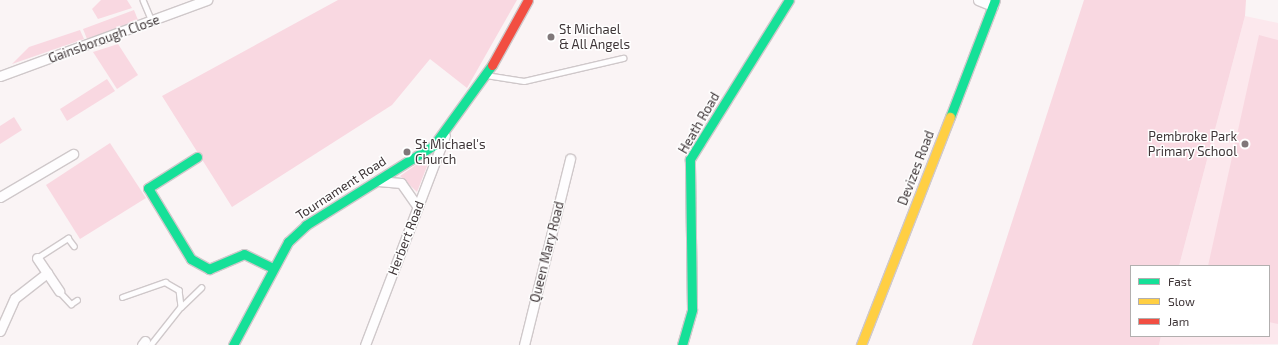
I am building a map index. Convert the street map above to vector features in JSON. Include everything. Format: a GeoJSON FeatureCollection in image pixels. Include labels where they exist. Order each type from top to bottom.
{"type":"FeatureCollection","features":[{"type":"Feature","properties":{"kind":"street","name":"Gainsborough Close"},"geometry":{"type":"LineString","coordinates":[[0,76],[207,0]]}},
{"type":"Feature","properties":{"kind":"street","name":"Tournament Road"},"geometry":{"type":"LineString","coordinates":[[232,345],[245,328],[273,268],[295,234],[434,145],[447,131],[486,75],[528,0]]}},
{"type":"Feature","properties":{"kind":"street","name":"Heath Road"},"geometry":{"type":"LineString","coordinates":[[682,345],[692,309],[690,159],[789,0]]}},
{"type":"Feature","properties":{"kind":"street"},"geometry":{"type":"LineString","coordinates":[[978,0],[994,3]]}},
{"type":"Feature","properties":{"kind":"street","name":"Devizes Road"},"geometry":{"type":"LineString","coordinates":[[861,345],[994,3]]}},
{"type":"Feature","properties":{"kind":"street","name":"Herbert Road"},"geometry":{"type":"LineString","coordinates":[[365,345],[447,131]]}},
{"type":"Feature","properties":{"kind":"street"},"geometry":{"type":"LineString","coordinates":[[0,197],[73,154]]}},
{"type":"Feature","properties":{"kind":"street"},"geometry":{"type":"LineString","coordinates":[[197,157],[148,188],[191,259],[209,269],[244,254],[273,268]]}},
{"type":"Feature","properties":{"kind":"street","name":"Queen Mary Road"},"geometry":{"type":"LineString","coordinates":[[524,345],[570,159]]}},
{"type":"Feature","properties":{"kind":"street"},"geometry":{"type":"LineString","coordinates":[[378,181],[401,183],[418,207]]}},
{"type":"Feature","properties":{"kind":"street"},"geometry":{"type":"LineString","coordinates":[[37,258],[59,292]]}},
{"type":"Feature","properties":{"kind":"street"},"geometry":{"type":"LineString","coordinates":[[0,331],[15,298],[47,274]]}},
{"type":"Feature","properties":{"kind":"lane"},"geometry":{"type":"LineString","coordinates":[[143,0],[152,21]]}},
{"type":"Feature","properties":{"kind":"lane"},"geometry":{"type":"LineString","coordinates":[[486,75],[524,81],[624,58]]}},
{"type":"Feature","properties":{"kind":"lane"},"geometry":{"type":"LineString","coordinates":[[37,258],[68,238],[74,246]]}},
{"type":"Feature","properties":{"kind":"lane"},"geometry":{"type":"LineString","coordinates":[[122,297],[165,282],[179,290],[181,307]]}},
{"type":"Feature","properties":{"kind":"lane"},"geometry":{"type":"LineString","coordinates":[[146,344],[201,288]]}},
{"type":"Feature","properties":{"kind":"lane"},"geometry":{"type":"LineString","coordinates":[[59,292],[71,304],[77,300]]}},
{"type":"Feature","properties":{"kind":"shaded area"},"geometry":{"type":"Polygon","coordinates":[[[101,0],[127,0],[132,8],[98,19],[92,9],[101,0]]]}},
{"type":"Feature","properties":{"kind":"shaded area"},"geometry":{"type":"Polygon","coordinates":[[[338,0],[517,0],[467,88],[430,59],[392,105],[232,207],[162,96],[338,0]]]}},
{"type":"Feature","properties":{"kind":"shaded area"},"geometry":{"type":"Polygon","coordinates":[[[1084,0],[1246,0],[1245,16],[1179,265],[1130,265],[1130,337],[1161,337],[1159,345],[972,345],[1084,0]]]}},
{"type":"Feature","properties":{"kind":"shaded area"},"geometry":{"type":"Polygon","coordinates":[[[134,10],[138,20],[87,39],[83,29],[134,10]]]}},
{"type":"Feature","properties":{"kind":"shaded area","name":"Pembroke Park Primary School"},"geometry":{"type":"Polygon","coordinates":[[[1245,16],[1278,23],[1278,344],[1159,345],[1161,337],[1270,337],[1270,265],[1179,265],[1245,16]]]}},
{"type":"Feature","properties":{"kind":"shaded area"},"geometry":{"type":"Polygon","coordinates":[[[80,30],[84,39],[12,64],[29,47],[80,30]]]}},
{"type":"Feature","properties":{"kind":"shaded area"},"geometry":{"type":"Polygon","coordinates":[[[1259,35],[1278,40],[1278,324],[1270,322],[1270,265],[1208,265],[1259,35]]]}},
{"type":"Feature","properties":{"kind":"shaded area"},"geometry":{"type":"Polygon","coordinates":[[[118,44],[138,75],[117,89],[93,52],[118,44]]]}},
{"type":"Feature","properties":{"kind":"shaded area"},"geometry":{"type":"Polygon","coordinates":[[[107,79],[115,91],[67,121],[60,109],[107,79]]]}},
{"type":"Feature","properties":{"kind":"shaded area"},"geometry":{"type":"Polygon","coordinates":[[[14,117],[22,130],[0,144],[0,126],[14,117]]]}},
{"type":"Feature","properties":{"kind":"shaded area"},"geometry":{"type":"Polygon","coordinates":[[[110,143],[146,198],[80,239],[46,185],[110,143]]]}},
{"type":"Feature","properties":{"kind":"shaded area"},"geometry":{"type":"Polygon","coordinates":[[[430,155],[431,156],[417,192],[400,176],[430,155]]]}},
{"type":"Feature","properties":{"kind":"traffic: fast"},"geometry":{"type":"LineString","coordinates":[[682,345],[692,309],[690,159],[789,0]]}},
{"type":"Feature","properties":{"kind":"traffic: fast"},"geometry":{"type":"LineString","coordinates":[[950,117],[995,0]]}},
{"type":"Feature","properties":{"kind":"traffic: fast"},"geometry":{"type":"LineString","coordinates":[[233,345],[288,242],[306,225],[434,145],[492,65]]}},
{"type":"Feature","properties":{"kind":"traffic: fast"},"geometry":{"type":"LineString","coordinates":[[197,157],[148,188],[191,259],[209,269],[244,254],[273,268]]}},
{"type":"Feature","properties":{"kind":"traffic: slow"},"geometry":{"type":"LineString","coordinates":[[861,345],[950,117]]}},
{"type":"Feature","properties":{"kind":"traffic: jam"},"geometry":{"type":"LineString","coordinates":[[492,65],[528,0]]}},
{"type":"Feature","properties":{"kind":"place","name":"St Michael & All Angels"},"geometry":{"type":"Point","coordinates":[551,37]}},
{"type":"Feature","properties":{"kind":"place","name":"Pembroke Park Primary School"},"geometry":{"type":"Point","coordinates":[1245,144]}},
{"type":"Feature","properties":{"kind":"place","name":"St Michael's Church"},"geometry":{"type":"Point","coordinates":[407,152]}}]}
